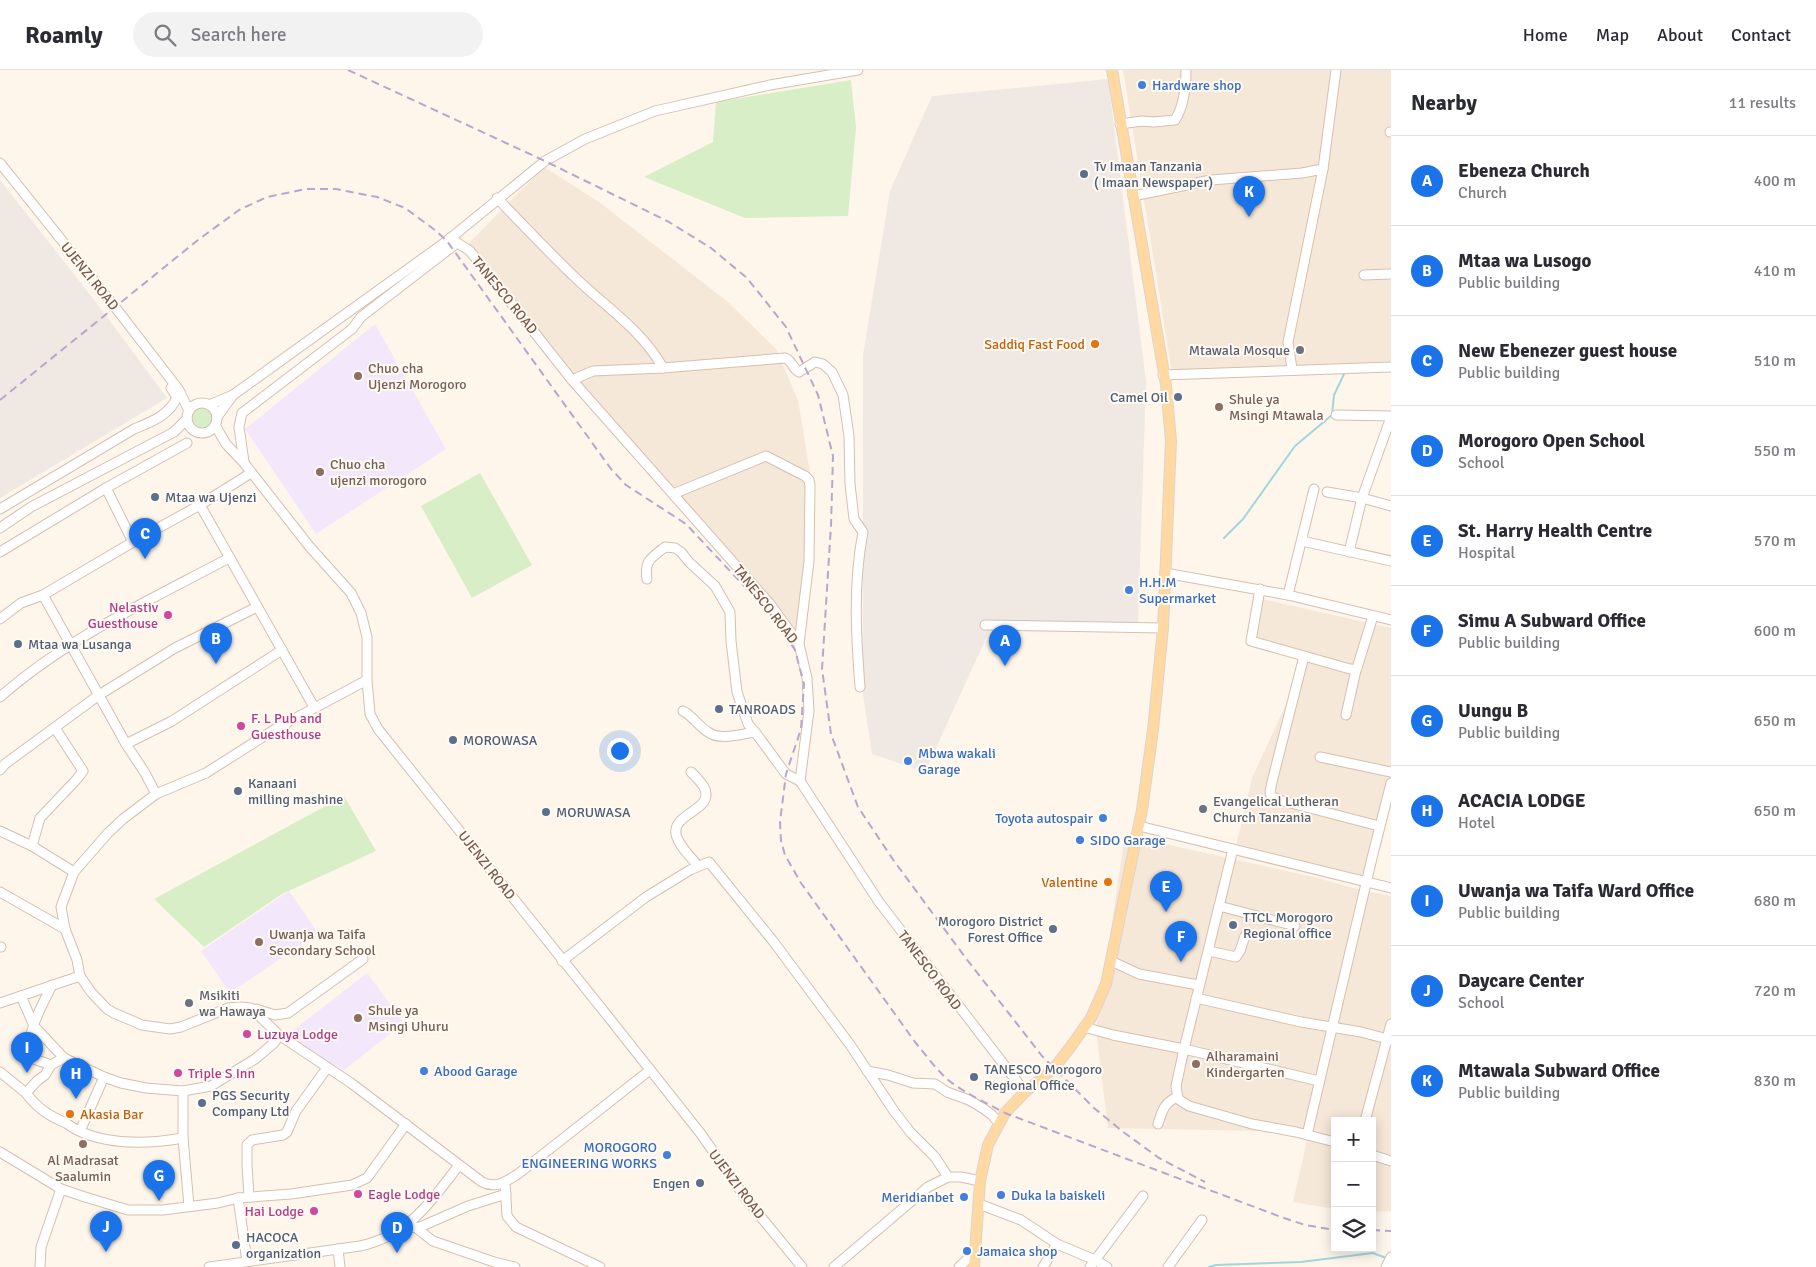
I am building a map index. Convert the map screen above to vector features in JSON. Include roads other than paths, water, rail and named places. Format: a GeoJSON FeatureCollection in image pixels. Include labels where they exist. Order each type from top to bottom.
{"type":"FeatureCollection","features":[{"type":"Feature","properties":{"kind":"main road"},"geometry":{"type":"LineString","coordinates":[[974,1267],[980,1181],[988,1145],[1005,1112],[1025,1092],[1054,1068],[1091,1018],[1103,991],[1139,826],[1153,730],[1163,628],[1171,441],[1163,375],[1112,70]]}},
{"type":"Feature","properties":{"kind":"street"},"geometry":{"type":"LineString","coordinates":[[244,463],[239,427],[242,413],[345,334],[361,317],[454,240],[497,198],[545,161],[585,140],[647,114],[770,84],[858,70]]}},
{"type":"Feature","properties":{"kind":"street"},"geometry":{"type":"LineString","coordinates":[[1120,124],[1175,120],[1182,105],[1186,70]]}},
{"type":"Feature","properties":{"kind":"street"},"geometry":{"type":"LineString","coordinates":[[1292,369],[1288,342],[1323,169],[1336,70]]}},
{"type":"Feature","properties":{"kind":"street","name":"UJENZI ROAD"},"geometry":{"type":"LineString","coordinates":[[0,163],[179,390]]}},
{"type":"Feature","properties":{"kind":"street"},"geometry":{"type":"LineString","coordinates":[[1133,196],[1210,180],[1302,173],[1323,169]]}},
{"type":"Feature","properties":{"kind":"street"},"geometry":{"type":"LineString","coordinates":[[497,198],[581,283],[641,335],[655,353],[663,368]]}},
{"type":"Feature","properties":{"kind":"street"},"geometry":{"type":"LineString","coordinates":[[179,390],[198,404],[209,405],[233,395],[454,240]]}},
{"type":"Feature","properties":{"kind":"street","name":"TANESCO ROAD"},"geometry":{"type":"LineString","coordinates":[[454,240],[470,251],[572,380],[770,604],[799,644],[807,678],[809,710],[800,781],[879,902],[1025,1092]]}},
{"type":"Feature","properties":{"kind":"street"},"geometry":{"type":"LineString","coordinates":[[1364,276],[1391,274]]}},
{"type":"Feature","properties":{"kind":"street"},"geometry":{"type":"LineString","coordinates":[[0,509],[134,429],[156,419],[173,407],[177,397],[138,336]]}},
{"type":"Feature","properties":{"kind":"street"},"geometry":{"type":"LineString","coordinates":[[572,380],[593,371],[663,368],[785,358],[799,372],[815,362],[823,364],[835,376],[843,395],[849,436],[850,484],[854,519],[863,532],[856,583],[857,649],[860,687]]}},
{"type":"Feature","properties":{"kind":"street"},"geometry":{"type":"LineString","coordinates":[[1163,375],[1391,367]]}},
{"type":"Feature","properties":{"kind":"street"},"geometry":{"type":"LineString","coordinates":[[179,390],[188,415],[190,427],[226,444]]}},
{"type":"Feature","properties":{"kind":"street"},"geometry":{"type":"LineString","coordinates":[[174,432],[210,431],[233,395]]}},
{"type":"Feature","properties":{"kind":"street"},"geometry":{"type":"LineString","coordinates":[[0,528],[31,506],[174,432],[198,404]]}},
{"type":"Feature","properties":{"kind":"street"},"geometry":{"type":"LineString","coordinates":[[209,405],[214,410],[216,421],[226,444]]}},
{"type":"Feature","properties":{"kind":"street"},"geometry":{"type":"LineString","coordinates":[[1336,415],[1391,416],[1387,440],[1362,498],[1349,552]]}},
{"type":"Feature","properties":{"kind":"street"},"geometry":{"type":"LineString","coordinates":[[0,552],[106,488],[186,443]]}},
{"type":"Feature","properties":{"kind":"street","name":"UJENZI ROAD"},"geometry":{"type":"LineString","coordinates":[[226,444],[244,463],[309,546],[352,593],[361,613],[367,637],[366,680],[370,714],[378,728],[701,1134],[747,1200],[799,1266]]}},
{"type":"Feature","properties":{"kind":"street"},"geometry":{"type":"LineString","coordinates":[[673,494],[766,456],[805,476],[809,480],[810,548],[807,589],[799,644]]}},
{"type":"Feature","properties":{"kind":"street"},"geometry":{"type":"LineString","coordinates":[[0,619],[21,603],[43,595],[200,505],[251,473]]}},
{"type":"Feature","properties":{"kind":"street"},"geometry":{"type":"LineString","coordinates":[[106,488],[133,542]]}},
{"type":"Feature","properties":{"kind":"street"},"geometry":{"type":"LineString","coordinates":[[1288,595],[1314,489]]}},
{"type":"Feature","properties":{"kind":"street"},"geometry":{"type":"LineString","coordinates":[[1327,492],[1362,498],[1391,506]]}},
{"type":"Feature","properties":{"kind":"street"},"geometry":{"type":"LineString","coordinates":[[200,505],[314,708]]}},
{"type":"Feature","properties":{"kind":"street"},"geometry":{"type":"LineString","coordinates":[[1302,542],[1391,561]]}},
{"type":"Feature","properties":{"kind":"street"},"geometry":{"type":"LineString","coordinates":[[647,580],[645,568],[649,560],[665,547],[675,548],[681,552],[714,586],[730,612],[731,641],[737,692],[748,724],[756,732],[786,774],[800,781]]}},
{"type":"Feature","properties":{"kind":"street"},"geometry":{"type":"LineString","coordinates":[[0,697],[16,683],[70,645],[132,609],[229,558]]}},
{"type":"Feature","properties":{"kind":"street"},"geometry":{"type":"LineString","coordinates":[[1165,572],[1260,589],[1391,620]]}},
{"type":"Feature","properties":{"kind":"street"},"geometry":{"type":"LineString","coordinates":[[1260,589],[1250,640],[1254,643],[1356,670]]}},
{"type":"Feature","properties":{"kind":"street"},"geometry":{"type":"LineString","coordinates":[[43,595],[156,794]]}},
{"type":"Feature","properties":{"kind":"street"},"geometry":{"type":"LineString","coordinates":[[2,764],[99,695],[175,648],[257,607]]}},
{"type":"Feature","properties":{"kind":"street"},"geometry":{"type":"LineString","coordinates":[[1346,715],[1356,670],[1373,616]]}},
{"type":"Feature","properties":{"kind":"street"},"geometry":{"type":"LineString","coordinates":[[985,625],[1163,628]]}},
{"type":"Feature","properties":{"kind":"street"},"geometry":{"type":"LineString","coordinates":[[126,744],[172,721],[282,650]]}},
{"type":"Feature","properties":{"kind":"street"},"geometry":{"type":"LineString","coordinates":[[1304,656],[1274,774],[1270,792],[1271,796],[1279,800],[1380,826]]}},
{"type":"Feature","properties":{"kind":"street"},"geometry":{"type":"LineString","coordinates":[[363,960],[288,1013],[275,1015],[251,1008],[228,1008],[177,1028],[148,1026],[122,1017],[107,1009],[91,992],[80,976],[77,960],[65,929],[61,907],[74,872],[116,826],[156,794],[206,773],[314,708],[366,680]]}},
{"type":"Feature","properties":{"kind":"street"},"geometry":{"type":"LineString","coordinates":[[684,711],[690,714],[708,732],[718,737],[756,732]]}},
{"type":"Feature","properties":{"kind":"street"},"geometry":{"type":"LineString","coordinates":[[32,846],[40,818],[83,771],[55,728]]}},
{"type":"Feature","properties":{"kind":"street"},"geometry":{"type":"LineString","coordinates":[[1320,757],[1391,772]]}},
{"type":"Feature","properties":{"kind":"street"},"geometry":{"type":"LineString","coordinates":[[692,772],[704,788],[706,797],[702,804],[684,818],[677,827],[676,834],[698,866]]}},
{"type":"Feature","properties":{"kind":"street"},"geometry":{"type":"LineString","coordinates":[[1307,1135],[1366,881],[1391,783]]}},
{"type":"Feature","properties":{"kind":"street"},"geometry":{"type":"LineString","coordinates":[[1139,826],[1391,888]]}},
{"type":"Feature","properties":{"kind":"street"},"geometry":{"type":"LineString","coordinates":[[0,831],[32,846],[74,872]]}},
{"type":"Feature","properties":{"kind":"street"},"geometry":{"type":"LineString","coordinates":[[1233,848],[1209,951],[1198,985],[1176,1086],[1177,1097],[1189,1106],[1252,1124],[1331,1141]]}},
{"type":"Feature","properties":{"kind":"street"},"geometry":{"type":"LineString","coordinates":[[562,961],[646,897],[698,866],[709,862],[773,941],[851,1046],[911,1133],[935,1157],[948,1177]]}},
{"type":"Feature","properties":{"kind":"street"},"geometry":{"type":"LineString","coordinates":[[0,892],[65,929]]}},
{"type":"Feature","properties":{"kind":"street"},"geometry":{"type":"LineString","coordinates":[[1219,906],[1295,926]]}},
{"type":"Feature","properties":{"kind":"street"},"geometry":{"type":"LineString","coordinates":[[1209,951],[1236,957],[1240,952],[1245,936]]}},
{"type":"Feature","properties":{"kind":"street"},"geometry":{"type":"LineString","coordinates":[[1111,961],[1139,974],[1198,985]]}},
{"type":"Feature","properties":{"kind":"street"},"geometry":{"type":"LineString","coordinates":[[0,1003],[80,976]]}},
{"type":"Feature","properties":{"kind":"street"},"geometry":{"type":"LineString","coordinates":[[51,1065],[36,1061],[31,1056],[30,1042],[34,1026],[52,985]]}},
{"type":"Feature","properties":{"kind":"street"},"geometry":{"type":"LineString","coordinates":[[21,996],[34,1026],[64,1058],[104,1077],[146,1088],[183,1091],[204,1088],[221,1080],[267,1050],[279,1035]]}},
{"type":"Feature","properties":{"kind":"street"},"geometry":{"type":"LineString","coordinates":[[1196,998],[1301,1022],[1361,1032],[1389,1039]]}},
{"type":"Feature","properties":{"kind":"street"},"geometry":{"type":"LineString","coordinates":[[251,1008],[279,1035],[351,1083],[488,1185],[495,1186],[505,1182],[650,1070]]}},
{"type":"Feature","properties":{"kind":"street"},"geometry":{"type":"LineString","coordinates":[[1366,1117],[1389,1039],[1391,1024]]}},
{"type":"Feature","properties":{"kind":"street"},"geometry":{"type":"LineString","coordinates":[[1084,1027],[1319,1081]]}},
{"type":"Feature","properties":{"kind":"street"},"geometry":{"type":"LineString","coordinates":[[26,1093],[37,1080],[45,1075],[51,1065],[64,1058]]}},
{"type":"Feature","properties":{"kind":"street"},"geometry":{"type":"LineString","coordinates":[[249,1197],[247,1144],[252,1140],[283,1135],[288,1132],[296,1111],[327,1068]]}},
{"type":"Feature","properties":{"kind":"street"},"geometry":{"type":"LineString","coordinates":[[867,1071],[913,1083],[935,1084],[947,1092],[969,1100],[992,1114],[999,1122]]}},
{"type":"Feature","properties":{"kind":"street"},"geometry":{"type":"LineString","coordinates":[[0,1072],[50,1116],[80,1131],[121,1142],[160,1142],[183,1138]]}},
{"type":"Feature","properties":{"kind":"street"},"geometry":{"type":"LineString","coordinates":[[80,1131],[104,1077]]}},
{"type":"Feature","properties":{"kind":"street"},"geometry":{"type":"LineString","coordinates":[[183,1091],[183,1138],[189,1206]]}},
{"type":"Feature","properties":{"kind":"street"},"geometry":{"type":"LineString","coordinates":[[1158,1124],[1167,1101],[1177,1097]]}},
{"type":"Feature","properties":{"kind":"street"},"geometry":{"type":"LineString","coordinates":[[0,1152],[61,1188],[85,1198],[128,1210],[146,1211],[218,1203],[238,1198],[352,1186],[367,1178],[406,1124]]}},
{"type":"Feature","properties":{"kind":"street"},"geometry":{"type":"LineString","coordinates":[[1376,1156],[1391,1161]]}},
{"type":"Feature","properties":{"kind":"street"},"geometry":{"type":"LineString","coordinates":[[210,1267],[369,1244],[388,1237],[403,1228],[424,1209],[459,1165]]}},
{"type":"Feature","properties":{"kind":"street"},"geometry":{"type":"LineString","coordinates":[[834,1267],[913,1198],[932,1184],[948,1177],[961,1177],[980,1181]]}},
{"type":"Feature","properties":{"kind":"street"},"geometry":{"type":"LineString","coordinates":[[505,1182],[507,1216],[516,1227],[600,1267]]}},
{"type":"Feature","properties":{"kind":"street"},"geometry":{"type":"LineString","coordinates":[[40,1267],[41,1247],[61,1188]]}},
{"type":"Feature","properties":{"kind":"street"},"geometry":{"type":"LineString","coordinates":[[403,1228],[433,1222],[468,1206],[506,1194]]}},
{"type":"Feature","properties":{"kind":"street"},"geometry":{"type":"LineString","coordinates":[[1093,1263],[1143,1196]]}},
{"type":"Feature","properties":{"kind":"street"},"geometry":{"type":"LineString","coordinates":[[238,1198],[247,1261]]}},
{"type":"Feature","properties":{"kind":"street"},"geometry":{"type":"LineString","coordinates":[[979,1204],[1021,1220],[1057,1244],[1093,1263],[1107,1267]]}},
{"type":"Feature","properties":{"kind":"street"},"geometry":{"type":"LineString","coordinates":[[1168,1267],[1202,1220]]}},
{"type":"Feature","properties":{"kind":"street"},"geometry":{"type":"LineString","coordinates":[[415,1227],[433,1241],[485,1260],[515,1267]]}},
{"type":"Feature","properties":{"kind":"street"},"geometry":{"type":"LineString","coordinates":[[1042,1267],[1057,1244]]}},
{"type":"Feature","properties":{"kind":"street"},"geometry":{"type":"LineString","coordinates":[[338,1249],[340,1267]]}},
{"type":"Feature","properties":{"kind":"street"},"geometry":{"type":"LineString","coordinates":[[959,1267],[975,1252]]}},
{"type":"Feature","properties":{"kind":"street"},"geometry":{"type":"LineString","coordinates":[[1386,1267],[1391,1257]]}},
{"type":"Feature","properties":{"kind":"waterway"},"geometry":{"type":"LineString","coordinates":[[1224,538],[1243,519],[1295,446],[1332,415],[1334,395],[1345,372]]}},
{"type":"Feature","properties":{"kind":"waterway"},"geometry":{"type":"LineString","coordinates":[[1209,1267],[1216,1265],[1301,1262],[1373,1253],[1386,1258]]}},
{"type":"Feature","properties":{"kind":"railway"},"geometry":{"type":"LineString","coordinates":[[348,70],[545,161],[669,222],[711,248],[747,278],[786,327],[818,395],[833,456],[831,525],[822,669],[831,734],[858,807],[894,861],[1042,1056],[1094,1108],[1122,1131],[1159,1158],[1205,1182]]}},
{"type":"Feature","properties":{"kind":"railway"},"geometry":{"type":"LineString","coordinates":[[0,400],[198,240],[239,210],[267,197],[306,189],[336,189],[377,197],[405,208],[447,241],[611,469],[626,485],[686,524],[774,618],[795,650],[804,684],[801,729],[786,774],[780,822],[781,841],[785,855],[801,883],[915,1042],[938,1070],[960,1089],[1005,1113],[1281,1217],[1305,1225],[1331,1229]]}},
{"type":"Feature","properties":{"kind":"railway"},"geometry":{"type":"LineString","coordinates":[[1376,1230],[1391,1231]]}},
{"type":"Feature","properties":{"kind":"place","name":"Hardware shop"},"geometry":{"type":"Point","coordinates":[1142,85]}},
{"type":"Feature","properties":{"kind":"place","name":"Tv Imaan Tanzania ( Imaan Newspaper)"},"geometry":{"type":"Point","coordinates":[1084,174]}},
{"type":"Feature","properties":{"kind":"place","name":"Mtawala Subward Office"},"geometry":{"type":"Point","coordinates":[1249,217]}},
{"type":"Feature","properties":{"kind":"place","name":"Saddiq Fast Food"},"geometry":{"type":"Point","coordinates":[1095,344]}},
{"type":"Feature","properties":{"kind":"place","name":"Mtawala Mosque"},"geometry":{"type":"Point","coordinates":[1300,350]}},
{"type":"Feature","properties":{"kind":"place","name":"Chuo cha Ujenzi Morogoro"},"geometry":{"type":"Point","coordinates":[358,376]}},
{"type":"Feature","properties":{"kind":"place","name":"Camel Oil"},"geometry":{"type":"Point","coordinates":[1178,397]}},
{"type":"Feature","properties":{"kind":"place","name":"Shule ya Msingi Mtawala"},"geometry":{"type":"Point","coordinates":[1219,407]}},
{"type":"Feature","properties":{"kind":"place","name":"Chuo cha ujenzi morogoro"},"geometry":{"type":"Point","coordinates":[320,472]}},
{"type":"Feature","properties":{"kind":"place","name":"Mtaa wa Ujenzi"},"geometry":{"type":"Point","coordinates":[155,497]}},
{"type":"Feature","properties":{"kind":"place","name":"New Ebenezer guest house"},"geometry":{"type":"Point","coordinates":[145,559]}},
{"type":"Feature","properties":{"kind":"place","name":"H.H.M Supermarket"},"geometry":{"type":"Point","coordinates":[1129,590]}},
{"type":"Feature","properties":{"kind":"place","name":"Nelastiv Guesthouse"},"geometry":{"type":"Point","coordinates":[168,615]}},
{"type":"Feature","properties":{"kind":"place","name":"Mtaa wa Lusanga"},"geometry":{"type":"Point","coordinates":[18,644]}},
{"type":"Feature","properties":{"kind":"place","name":"Mtaa wa Lusogo"},"geometry":{"type":"Point","coordinates":[216,664]}},
{"type":"Feature","properties":{"kind":"place","name":"Ebeneza Church"},"geometry":{"type":"Point","coordinates":[1005,666]}},
{"type":"Feature","properties":{"kind":"place","name":"TANROADS"},"geometry":{"type":"Point","coordinates":[719,709]}},
{"type":"Feature","properties":{"kind":"place","name":"F. L Pub and Guesthouse"},"geometry":{"type":"Point","coordinates":[241,726]}},
{"type":"Feature","properties":{"kind":"place","name":"MOROWASA"},"geometry":{"type":"Point","coordinates":[453,740]}},
{"type":"Feature","properties":{"kind":"place","name":"Mbwa wakali Garage"},"geometry":{"type":"Point","coordinates":[908,761]}},
{"type":"Feature","properties":{"kind":"place","name":"Kanaani milling mashine"},"geometry":{"type":"Point","coordinates":[238,791]}},
{"type":"Feature","properties":{"kind":"place","name":"Evangelical Lutheran Church Tanzania"},"geometry":{"type":"Point","coordinates":[1203,809]}},
{"type":"Feature","properties":{"kind":"place","name":"MORUWASA"},"geometry":{"type":"Point","coordinates":[546,812]}},
{"type":"Feature","properties":{"kind":"place","name":"Toyota autospair"},"geometry":{"type":"Point","coordinates":[1103,818]}},
{"type":"Feature","properties":{"kind":"place","name":"SIDO Garage"},"geometry":{"type":"Point","coordinates":[1080,840]}},
{"type":"Feature","properties":{"kind":"place","name":"Valentine"},"geometry":{"type":"Point","coordinates":[1108,882]}},
{"type":"Feature","properties":{"kind":"place","name":"St. Harry Health Centre"},"geometry":{"type":"Point","coordinates":[1166,912]}},
{"type":"Feature","properties":{"kind":"place","name":"TTCL Morogoro Regional office"},"geometry":{"type":"Point","coordinates":[1233,925]}},
{"type":"Feature","properties":{"kind":"place","name":"Morogoro District Forest Office"},"geometry":{"type":"Point","coordinates":[1053,929]}},
{"type":"Feature","properties":{"kind":"place","name":"Uwanja wa Taifa Secondary School"},"geometry":{"type":"Point","coordinates":[259,942]}},
{"type":"Feature","properties":{"kind":"place","name":"Simu A Subward Office"},"geometry":{"type":"Point","coordinates":[1181,962]}},
{"type":"Feature","properties":{"kind":"place","name":"Msikiti wa Hawaya"},"geometry":{"type":"Point","coordinates":[189,1003]}},
{"type":"Feature","properties":{"kind":"place","name":"Shule ya Msingi Uhuru"},"geometry":{"type":"Point","coordinates":[358,1018]}},
{"type":"Feature","properties":{"kind":"place","name":"Luzuya Lodge"},"geometry":{"type":"Point","coordinates":[247,1034]}},
{"type":"Feature","properties":{"kind":"place","name":"Alharamaini Kindergarten"},"geometry":{"type":"Point","coordinates":[1196,1064]}},
{"type":"Feature","properties":{"kind":"place","name":"Abood Garage"},"geometry":{"type":"Point","coordinates":[424,1071]}},
{"type":"Feature","properties":{"kind":"place","name":"Uwanja wa Taifa Ward Office"},"geometry":{"type":"Point","coordinates":[27,1073]}},
{"type":"Feature","properties":{"kind":"place","name":"Triple S Inn"},"geometry":{"type":"Point","coordinates":[178,1073]}},
{"type":"Feature","properties":{"kind":"place","name":"TANESCO Morogoro Regional Office"},"geometry":{"type":"Point","coordinates":[974,1077]}},
{"type":"Feature","properties":{"kind":"place","name":"ACACIA LODGE"},"geometry":{"type":"Point","coordinates":[76,1099]}},
{"type":"Feature","properties":{"kind":"place","name":"PGS Security Company Ltd"},"geometry":{"type":"Point","coordinates":[202,1103]}},
{"type":"Feature","properties":{"kind":"place","name":"Akasia Bar"},"geometry":{"type":"Point","coordinates":[70,1114]}},
{"type":"Feature","properties":{"kind":"place","name":"Al Madrasat Saalumin"},"geometry":{"type":"Point","coordinates":[83,1144]}},
{"type":"Feature","properties":{"kind":"place","name":"MOROGORO ENGINEERING WORKS"},"geometry":{"type":"Point","coordinates":[667,1155]}},
{"type":"Feature","properties":{"kind":"place","name":"Engen"},"geometry":{"type":"Point","coordinates":[700,1183]}},
{"type":"Feature","properties":{"kind":"place","name":"Eagle Lodge"},"geometry":{"type":"Point","coordinates":[358,1194]}},
{"type":"Feature","properties":{"kind":"place","name":"Duka la baiskeli"},"geometry":{"type":"Point","coordinates":[1001,1195]}},
{"type":"Feature","properties":{"kind":"place","name":"Meridianbet"},"geometry":{"type":"Point","coordinates":[964,1197]}},
{"type":"Feature","properties":{"kind":"place","name":"Uungu B"},"geometry":{"type":"Point","coordinates":[159,1201]}},
{"type":"Feature","properties":{"kind":"place","name":"Hai Lodge"},"geometry":{"type":"Point","coordinates":[314,1211]}},
{"type":"Feature","properties":{"kind":"place","name":"HACOCA organization"},"geometry":{"type":"Point","coordinates":[236,1245]}},
{"type":"Feature","properties":{"kind":"place","name":"Jamaica shop"},"geometry":{"type":"Point","coordinates":[967,1251]}},
{"type":"Feature","properties":{"kind":"place","name":"Daycare Center"},"geometry":{"type":"Point","coordinates":[106,1252]}},
{"type":"Feature","properties":{"kind":"place","name":"Morogoro Open School"},"geometry":{"type":"Point","coordinates":[397,1253]}}]}
